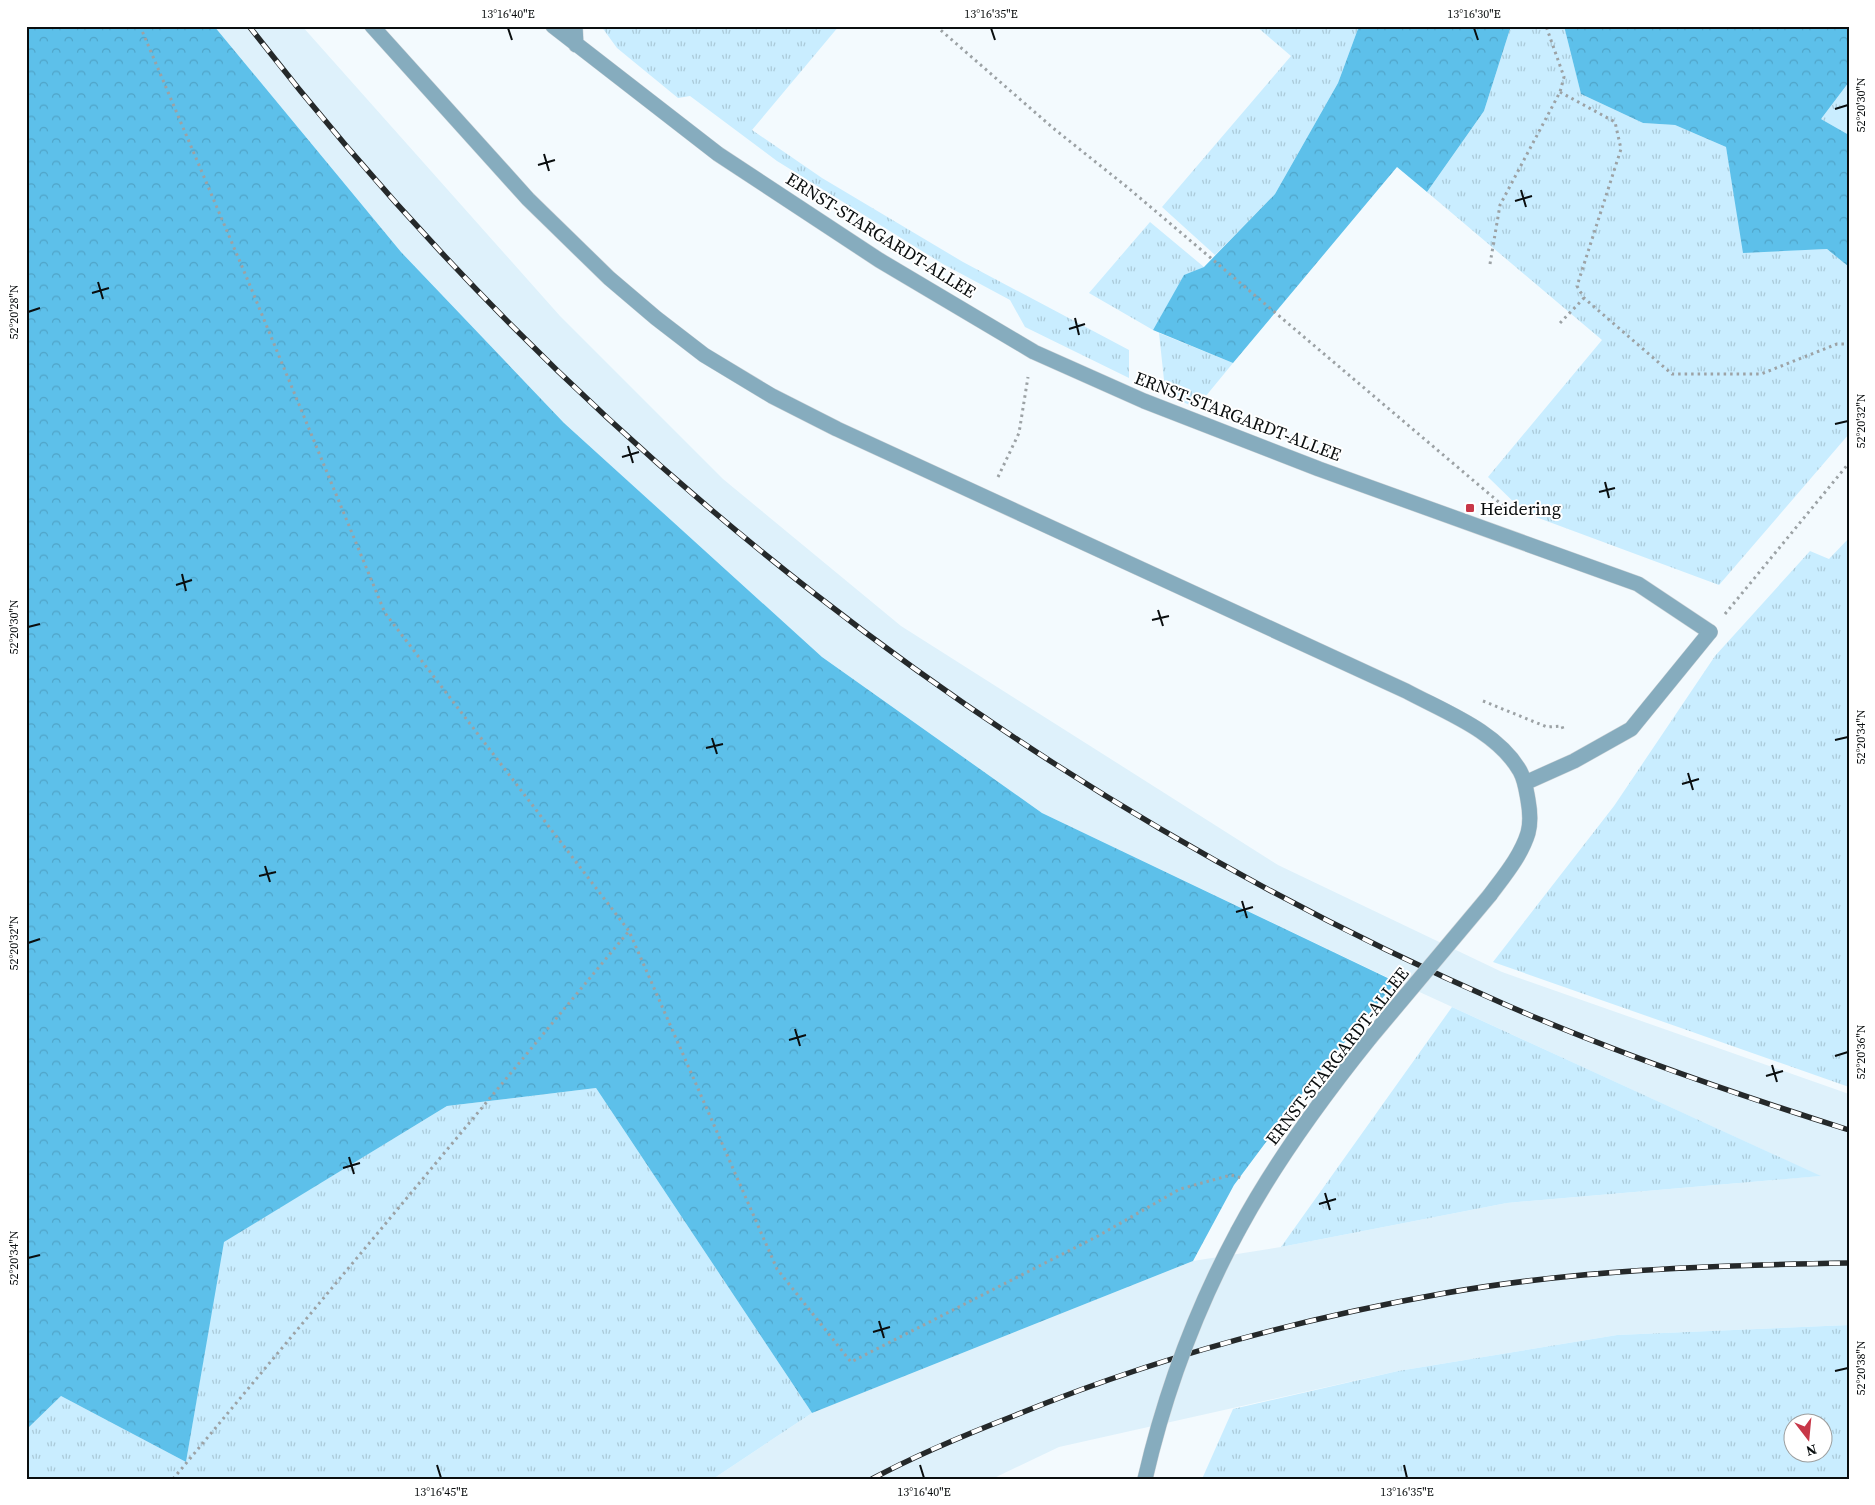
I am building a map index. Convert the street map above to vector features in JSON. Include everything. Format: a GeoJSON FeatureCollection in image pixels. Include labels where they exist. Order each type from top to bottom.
{"type":"FeatureCollection","features":[{"type":"Feature","properties":{"kind":"street","name":"ERNST-STARGARDT-ALLEE"},"geometry":{"type":"LineString","coordinates":[[372,26],[528,199],[610,278],[697,350],[772,396],[837,429],[1406,691],[1488,737],[1506,752],[1520,770],[1525,782],[1530,814],[1528,834],[1512,866],[1370,1038],[1318,1105],[1264,1183],[1216,1272],[1179,1360],[1145,1479]]}},
{"type":"Feature","properties":{"kind":"street","name":"ERNST-STARGARDT-ALLEE"},"geometry":{"type":"LineString","coordinates":[[553,26],[718,154],[879,260],[1034,352],[1144,401],[1319,469],[1638,584],[1710,632]]}},
{"type":"Feature","properties":{"kind":"street"},"geometry":{"type":"LineString","coordinates":[[575,26],[576,45]]}},
{"type":"Feature","properties":{"kind":"street"},"geometry":{"type":"LineString","coordinates":[[1525,782],[1574,760],[1631,729],[1710,632]]}},
{"type":"Feature","properties":{"kind":"path"},"geometry":{"type":"LineString","coordinates":[[140,26],[385,612],[629,930],[777,1269],[851,1362],[1098,1236],[1180,1189],[1231,1175],[1264,1183]]}},
{"type":"Feature","properties":{"kind":"path"},"geometry":{"type":"LineString","coordinates":[[936,26],[1053,128],[1127,187],[1512,513]]}},
{"type":"Feature","properties":{"kind":"path"},"geometry":{"type":"LineString","coordinates":[[1490,264],[1500,205],[1560,92],[1564,78],[1546,26]]}},
{"type":"Feature","properties":{"kind":"path"},"geometry":{"type":"LineString","coordinates":[[1560,92],[1615,122],[1621,149],[1577,286],[1584,298],[1672,374],[1761,374],[1837,344],[1849,344]]}},
{"type":"Feature","properties":{"kind":"path"},"geometry":{"type":"LineString","coordinates":[[1560,323],[1584,298]]}},
{"type":"Feature","properties":{"kind":"path"},"geometry":{"type":"LineString","coordinates":[[987,499],[1019,434],[1034,352]]}},
{"type":"Feature","properties":{"kind":"path"},"geometry":{"type":"LineString","coordinates":[[1710,632],[1849,463]]}},
{"type":"Feature","properties":{"kind":"path"},"geometry":{"type":"LineString","coordinates":[[1562,726],[1564,732]]}},
{"type":"Feature","properties":{"kind":"path"},"geometry":{"type":"LineString","coordinates":[[173,1479],[629,930]]}},
{"type":"Feature","properties":{"kind":"shaded area"},"geometry":{"type":"Polygon","coordinates":[[[214,26],[302,26],[560,316],[723,479],[901,626],[1278,865],[1502,972],[1849,1094],[1849,1325],[1617,1335],[1398,1371],[1059,1447],[992,1479],[713,1479],[812,1413],[1193,1261],[1281,1247],[1507,1203],[1820,1176],[1376,972],[1042,813],[822,657],[564,423],[401,252],[214,26]]]}},
{"type":"Feature","properties":{"kind":"green space"},"geometry":{"type":"Polygon","coordinates":[[[26,26],[214,26],[401,252],[564,423],[822,657],[1042,813],[1396,982],[1310,1083],[1234,1185],[1193,1261],[812,1413],[596,1088],[447,1106],[224,1242],[186,1462],[61,1396],[26,1430],[26,26]]]}},
{"type":"Feature","properties":{"kind":"green space"},"geometry":{"type":"Polygon","coordinates":[[[601,26],[839,26],[752,130],[822,178],[963,262],[1129,350],[1129,378],[1025,327],[1010,300],[943,264],[777,161],[690,96],[678,98],[617,48],[601,26]]]}},
{"type":"Feature","properties":{"kind":"green space"},"geometry":{"type":"Polygon","coordinates":[[[1256,26],[1359,26],[1338,83],[1275,194],[1215,255],[1162,207],[1291,56],[1256,26]]]}},
{"type":"Feature","properties":{"kind":"green space"},"geometry":{"type":"Polygon","coordinates":[[[1359,26],[1511,26],[1484,111],[1427,192],[1397,167],[1233,363],[1153,330],[1184,275],[1204,267],[1275,194],[1338,83],[1359,26]]]}},
{"type":"Feature","properties":{"kind":"green space"},"geometry":{"type":"Polygon","coordinates":[[[1511,26],[1564,26],[1581,94],[1643,123],[1675,125],[1726,147],[1744,252],[1827,249],[1849,267],[1849,434],[1719,585],[1525,513],[1488,477],[1602,340],[1427,192],[1484,111],[1511,26]]]}},
{"type":"Feature","properties":{"kind":"green space"},"geometry":{"type":"Polygon","coordinates":[[[1564,26],[1849,26],[1849,82],[1821,119],[1849,135],[1849,267],[1827,249],[1743,253],[1726,147],[1675,125],[1643,123],[1581,94],[1564,26]]]}},
{"type":"Feature","properties":{"kind":"green space"},"geometry":{"type":"Polygon","coordinates":[[[1849,82],[1849,135],[1821,119],[1849,82]]]}},
{"type":"Feature","properties":{"kind":"green space"},"geometry":{"type":"Polygon","coordinates":[[[1150,222],[1204,267],[1184,276],[1153,330],[1089,293],[1150,222]]]}},
{"type":"Feature","properties":{"kind":"green space"},"geometry":{"type":"Polygon","coordinates":[[[1159,333],[1233,363],[1196,408],[1170,396],[1164,380],[1159,333]]]}},
{"type":"Feature","properties":{"kind":"green space"},"geometry":{"type":"Polygon","coordinates":[[[1849,538],[1849,1087],[1493,962],[1614,806],[1715,656],[1810,551],[1829,559],[1849,538]]]}},
{"type":"Feature","properties":{"kind":"green space"},"geometry":{"type":"Polygon","coordinates":[[[1452,1007],[1821,1176],[1507,1203],[1281,1247],[1452,1007]]]}},
{"type":"Feature","properties":{"kind":"green space"},"geometry":{"type":"Polygon","coordinates":[[[596,1088],[812,1413],[713,1479],[26,1479],[26,1430],[61,1396],[186,1462],[223,1242],[447,1106],[596,1088]]]}},
{"type":"Feature","properties":{"kind":"green space"},"geometry":{"type":"Polygon","coordinates":[[[1849,1325],[1849,1479],[1202,1479],[1233,1409],[1398,1371],[1617,1335],[1849,1325]]]}},
{"type":"Feature","properties":{"kind":"railway"},"geometry":{"type":"LineString","coordinates":[[249,26],[377,181],[514,328],[660,466],[815,594],[977,712],[1146,820],[1322,918],[1546,1022],[1718,1087],[1849,1130]]}},
{"type":"Feature","properties":{"kind":"railway"},"geometry":{"type":"LineString","coordinates":[[872,1479],[961,1437],[1119,1376],[1225,1343],[1386,1304],[1490,1286],[1592,1274],[1695,1267],[1849,1263]]}},
{"type":"Feature","properties":{"kind":"place","name":"Heidering"},"geometry":{"type":"Point","coordinates":[1470,508]}}]}
